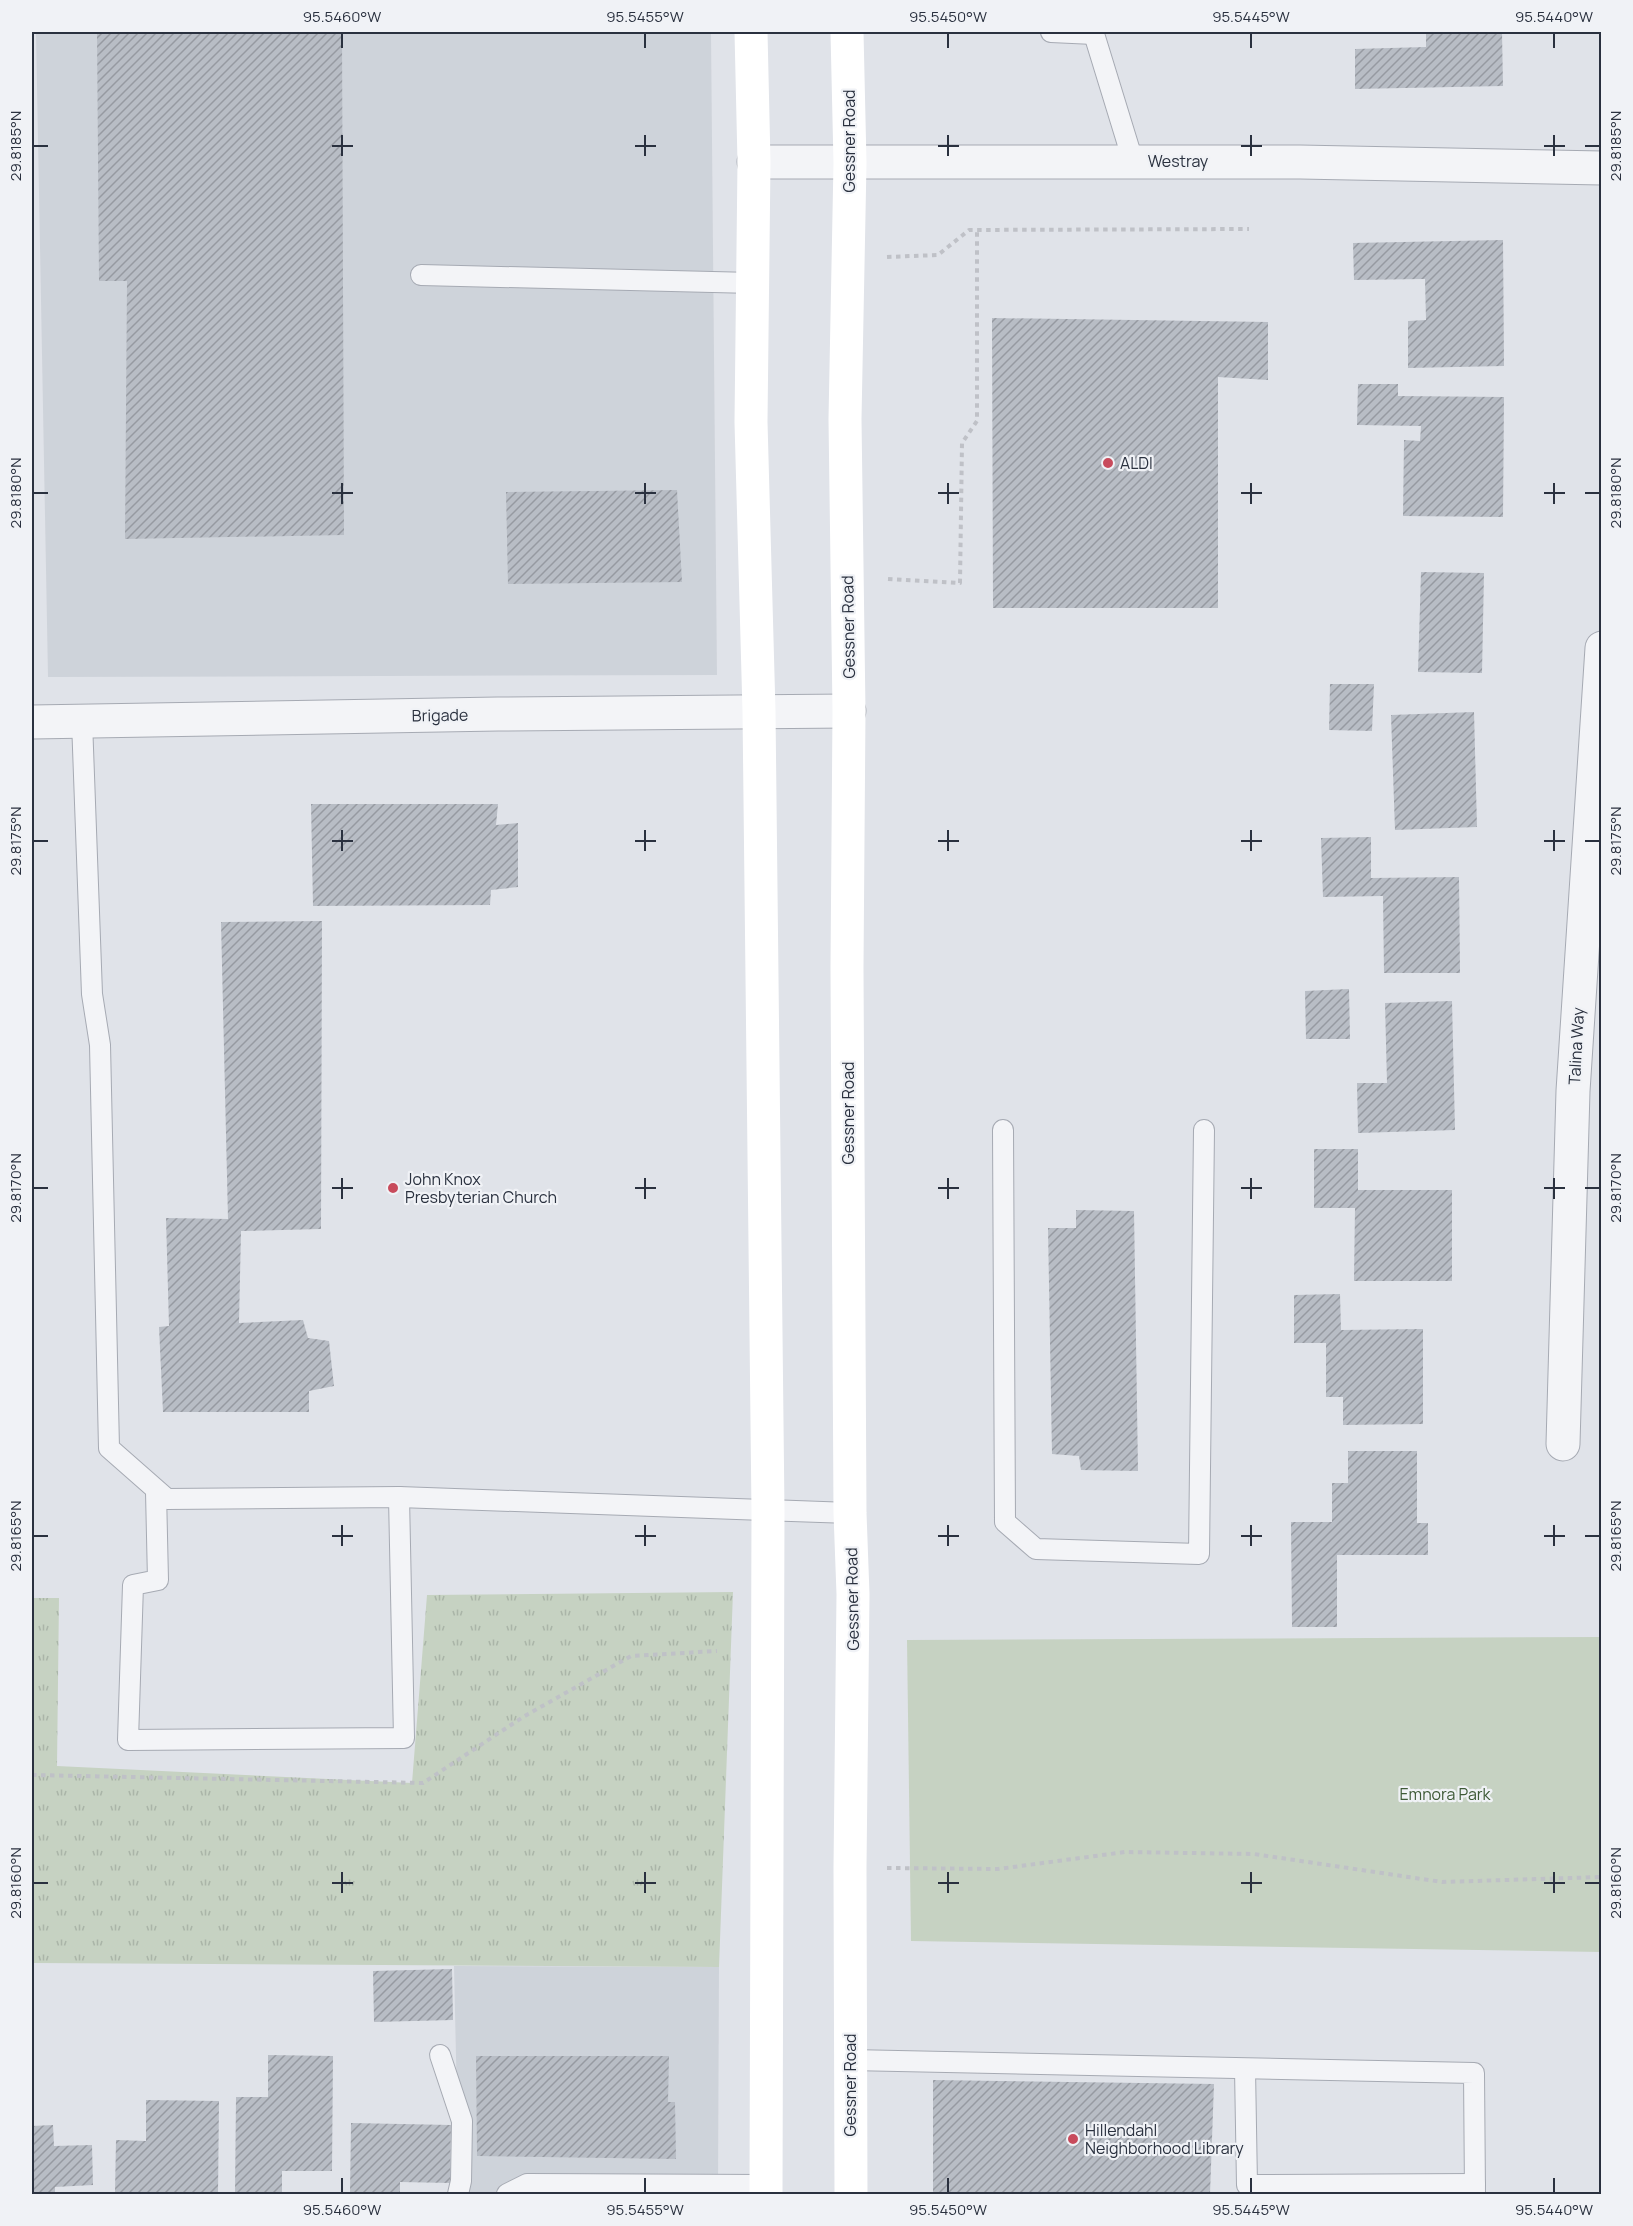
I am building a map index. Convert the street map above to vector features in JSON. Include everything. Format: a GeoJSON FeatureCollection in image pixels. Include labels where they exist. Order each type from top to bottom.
{"type":"FeatureCollection","features":[{"type":"Feature","properties":{"kind":"main road"},"geometry":{"type":"LineString","coordinates":[[751,32],[754,162],[751,422],[759,711],[768,1510],[766,2190]]}},
{"type":"Feature","properties":{"kind":"main road","name":"Gessner Road"},"geometry":{"type":"LineString","coordinates":[[847,32],[849,163],[845,419],[849,711],[847,968],[849,1513],[853,1594],[849,2060],[851,2194]]}},
{"type":"Feature","properties":{"kind":"street","name":"Westray"},"geometry":{"type":"LineString","coordinates":[[754,162],[1300,162],[1602,168]]}},
{"type":"Feature","properties":{"kind":"street","name":"Talina Way"},"geometry":{"type":"LineString","coordinates":[[1563,1444],[1573,1091],[1602,648]]}},
{"type":"Feature","properties":{"kind":"street","name":"Brigade"},"geometry":{"type":"LineString","coordinates":[[32,722],[849,711]]}},
{"type":"Feature","properties":{"kind":"lane"},"geometry":{"type":"LineString","coordinates":[[1052,32],[1094,33],[1133,161]]}},
{"type":"Feature","properties":{"kind":"lane"},"geometry":{"type":"LineString","coordinates":[[421,275],[753,283]]}},
{"type":"Feature","properties":{"kind":"lane"},"geometry":{"type":"LineString","coordinates":[[82,721],[92,994],[100,1045],[109,1448],[156,1492],[167,1499],[399,1497],[849,1513]]}},
{"type":"Feature","properties":{"kind":"lane"},"geometry":{"type":"LineString","coordinates":[[1003,1130],[1005,1522],[1036,1549],[1199,1554],[1204,1130]]}},
{"type":"Feature","properties":{"kind":"lane"},"geometry":{"type":"LineString","coordinates":[[156,1492],[158,1580],[133,1585],[128,1740],[404,1738],[399,1497]]}},
{"type":"Feature","properties":{"kind":"lane"},"geometry":{"type":"LineString","coordinates":[[440,2055],[462,2121],[461,2181],[458,2194]]}},
{"type":"Feature","properties":{"kind":"lane"},"geometry":{"type":"LineString","coordinates":[[849,2060],[1474,2073],[1475,2189],[1247,2185],[1245,2069]]}},
{"type":"Feature","properties":{"kind":"lane"},"geometry":{"type":"LineString","coordinates":[[507,2194],[527,2184],[766,2190]]}},
{"type":"Feature","properties":{"kind":"path"},"geometry":{"type":"LineString","coordinates":[[886,257],[938,255],[969,230],[1249,229]]}},
{"type":"Feature","properties":{"kind":"path"},"geometry":{"type":"LineString","coordinates":[[888,579],[960,583],[962,443],[977,421],[977,230]]}},
{"type":"Feature","properties":{"kind":"path"},"geometry":{"type":"LineString","coordinates":[[850,1868],[998,1869],[1125,1852],[1242,1854],[1442,1881],[1602,1877]]}},
{"type":"Feature","properties":{"kind":"shaded area"},"geometry":{"type":"Polygon","coordinates":[[[36,32],[711,32],[717,675],[48,677],[36,32]]]}},
{"type":"Feature","properties":{"kind":"shaded area"},"geometry":{"type":"Polygon","coordinates":[[[454,1966],[719,1967],[718,2194],[459,2194],[454,1966]]]}},
{"type":"Feature","properties":{"kind":"green space"},"geometry":{"type":"Polygon","coordinates":[[[733,1592],[719,1967],[32,1963],[32,1598],[59,1598],[57,1766],[412,1783],[427,1595],[733,1592]]]}},
{"type":"Feature","properties":{"kind":"green space","name":"Emnora Park"},"geometry":{"type":"Polygon","coordinates":[[[1601,1637],[1601,1952],[911,1941],[907,1640],[1601,1637]]]}},
{"type":"Feature","properties":{"kind":"building"},"geometry":{"type":"Polygon","coordinates":[[[97,32],[342,32],[344,535],[125,539],[127,281],[99,281],[97,32]]]}},
{"type":"Feature","properties":{"kind":"building"},"geometry":{"type":"Polygon","coordinates":[[[1426,32],[1502,32],[1503,86],[1355,89],[1355,49],[1426,47],[1426,32]]]}},
{"type":"Feature","properties":{"kind":"building"},"geometry":{"type":"Polygon","coordinates":[[[1503,240],[1504,366],[1408,368],[1408,321],[1426,320],[1425,279],[1354,280],[1353,243],[1503,240]]]}},
{"type":"Feature","properties":{"kind":"building"},"geometry":{"type":"Polygon","coordinates":[[[992,318],[1268,322],[1268,380],[1218,377],[1218,608],[993,608],[992,318]]]}},
{"type":"Feature","properties":{"kind":"building"},"geometry":{"type":"Polygon","coordinates":[[[1358,384],[1398,384],[1398,396],[1504,397],[1503,517],[1403,516],[1404,440],[1420,441],[1421,426],[1357,425],[1358,384]]]}},
{"type":"Feature","properties":{"kind":"building"},"geometry":{"type":"Polygon","coordinates":[[[677,490],[682,582],[508,584],[506,492],[677,490]]]}},
{"type":"Feature","properties":{"kind":"building"},"geometry":{"type":"Polygon","coordinates":[[[1421,572],[1484,573],[1482,673],[1418,672],[1421,572]]]}},
{"type":"Feature","properties":{"kind":"building"},"geometry":{"type":"Polygon","coordinates":[[[1330,684],[1374,684],[1372,731],[1329,730],[1330,684]]]}},
{"type":"Feature","properties":{"kind":"building"},"geometry":{"type":"Polygon","coordinates":[[[1474,712],[1477,827],[1395,830],[1391,715],[1474,712]]]}},
{"type":"Feature","properties":{"kind":"building"},"geometry":{"type":"Polygon","coordinates":[[[311,804],[498,804],[496,825],[518,823],[518,887],[491,890],[490,905],[313,906],[311,804]]]}},
{"type":"Feature","properties":{"kind":"building"},"geometry":{"type":"Polygon","coordinates":[[[1371,837],[1371,878],[1459,877],[1460,973],[1384,973],[1383,896],[1323,897],[1321,838],[1371,837]]]}},
{"type":"Feature","properties":{"kind":"building"},"geometry":{"type":"Polygon","coordinates":[[[322,921],[321,1229],[241,1231],[239,1323],[303,1320],[308,1338],[329,1341],[334,1386],[309,1391],[309,1412],[163,1412],[159,1327],[169,1326],[166,1218],[228,1219],[221,922],[322,921]]]}},
{"type":"Feature","properties":{"kind":"building"},"geometry":{"type":"Polygon","coordinates":[[[1349,989],[1350,1039],[1306,1039],[1305,991],[1349,989]]]}},
{"type":"Feature","properties":{"kind":"building"},"geometry":{"type":"Polygon","coordinates":[[[1452,1001],[1455,1130],[1358,1133],[1357,1083],[1387,1083],[1385,1003],[1452,1001]]]}},
{"type":"Feature","properties":{"kind":"building"},"geometry":{"type":"Polygon","coordinates":[[[1314,1149],[1358,1149],[1358,1190],[1452,1190],[1452,1281],[1354,1281],[1355,1208],[1314,1208],[1314,1149]]]}},
{"type":"Feature","properties":{"kind":"building"},"geometry":{"type":"Polygon","coordinates":[[[1076,1210],[1134,1211],[1138,1471],[1081,1470],[1079,1456],[1052,1454],[1048,1228],[1076,1228],[1076,1210]]]}},
{"type":"Feature","properties":{"kind":"building"},"geometry":{"type":"Polygon","coordinates":[[[1340,1294],[1341,1330],[1423,1329],[1423,1424],[1343,1425],[1343,1397],[1326,1397],[1326,1343],[1294,1343],[1294,1295],[1340,1294]]]}},
{"type":"Feature","properties":{"kind":"building"},"geometry":{"type":"Polygon","coordinates":[[[1348,1451],[1417,1451],[1417,1523],[1428,1523],[1428,1555],[1337,1555],[1337,1627],[1292,1627],[1291,1522],[1332,1522],[1332,1483],[1348,1483],[1348,1451]]]}},
{"type":"Feature","properties":{"kind":"building"},"geometry":{"type":"Polygon","coordinates":[[[452,1969],[453,2020],[374,2022],[373,1971],[452,1969]]]}},
{"type":"Feature","properties":{"kind":"building"},"geometry":{"type":"Polygon","coordinates":[[[268,2055],[333,2056],[332,2171],[282,2171],[282,2194],[235,2194],[236,2097],[268,2097],[268,2055]]]}},
{"type":"Feature","properties":{"kind":"building"},"geometry":{"type":"Polygon","coordinates":[[[476,2056],[669,2056],[668,2102],[675,2102],[676,2159],[477,2156],[476,2056]]]}},
{"type":"Feature","properties":{"kind":"building","name":"Hillendahl Neighborhood Library"},"geometry":{"type":"Polygon","coordinates":[[[933,2080],[1214,2084],[1210,2194],[933,2194],[933,2080]]]}},
{"type":"Feature","properties":{"kind":"building"},"geometry":{"type":"Polygon","coordinates":[[[146,2100],[219,2101],[218,2194],[115,2193],[116,2140],[146,2141],[146,2100]]]}},
{"type":"Feature","properties":{"kind":"building"},"geometry":{"type":"Polygon","coordinates":[[[351,2123],[451,2125],[450,2183],[400,2182],[400,2194],[350,2194],[351,2123]]]}},
{"type":"Feature","properties":{"kind":"building"},"geometry":{"type":"Polygon","coordinates":[[[53,2125],[54,2146],[92,2145],[93,2185],[55,2187],[55,2194],[32,2194],[32,2126],[53,2125]]]}},
{"type":"Feature","properties":{"kind":"place","name":"ALDI"},"geometry":{"type":"Point","coordinates":[1108,463]}},
{"type":"Feature","properties":{"kind":"place","name":"John Knox Presbyterian Church"},"geometry":{"type":"Point","coordinates":[393,1188]}},
{"type":"Feature","properties":{"kind":"place","name":"Hillendahl Neighborhood Library"},"geometry":{"type":"Point","coordinates":[1073,2139]}}]}
